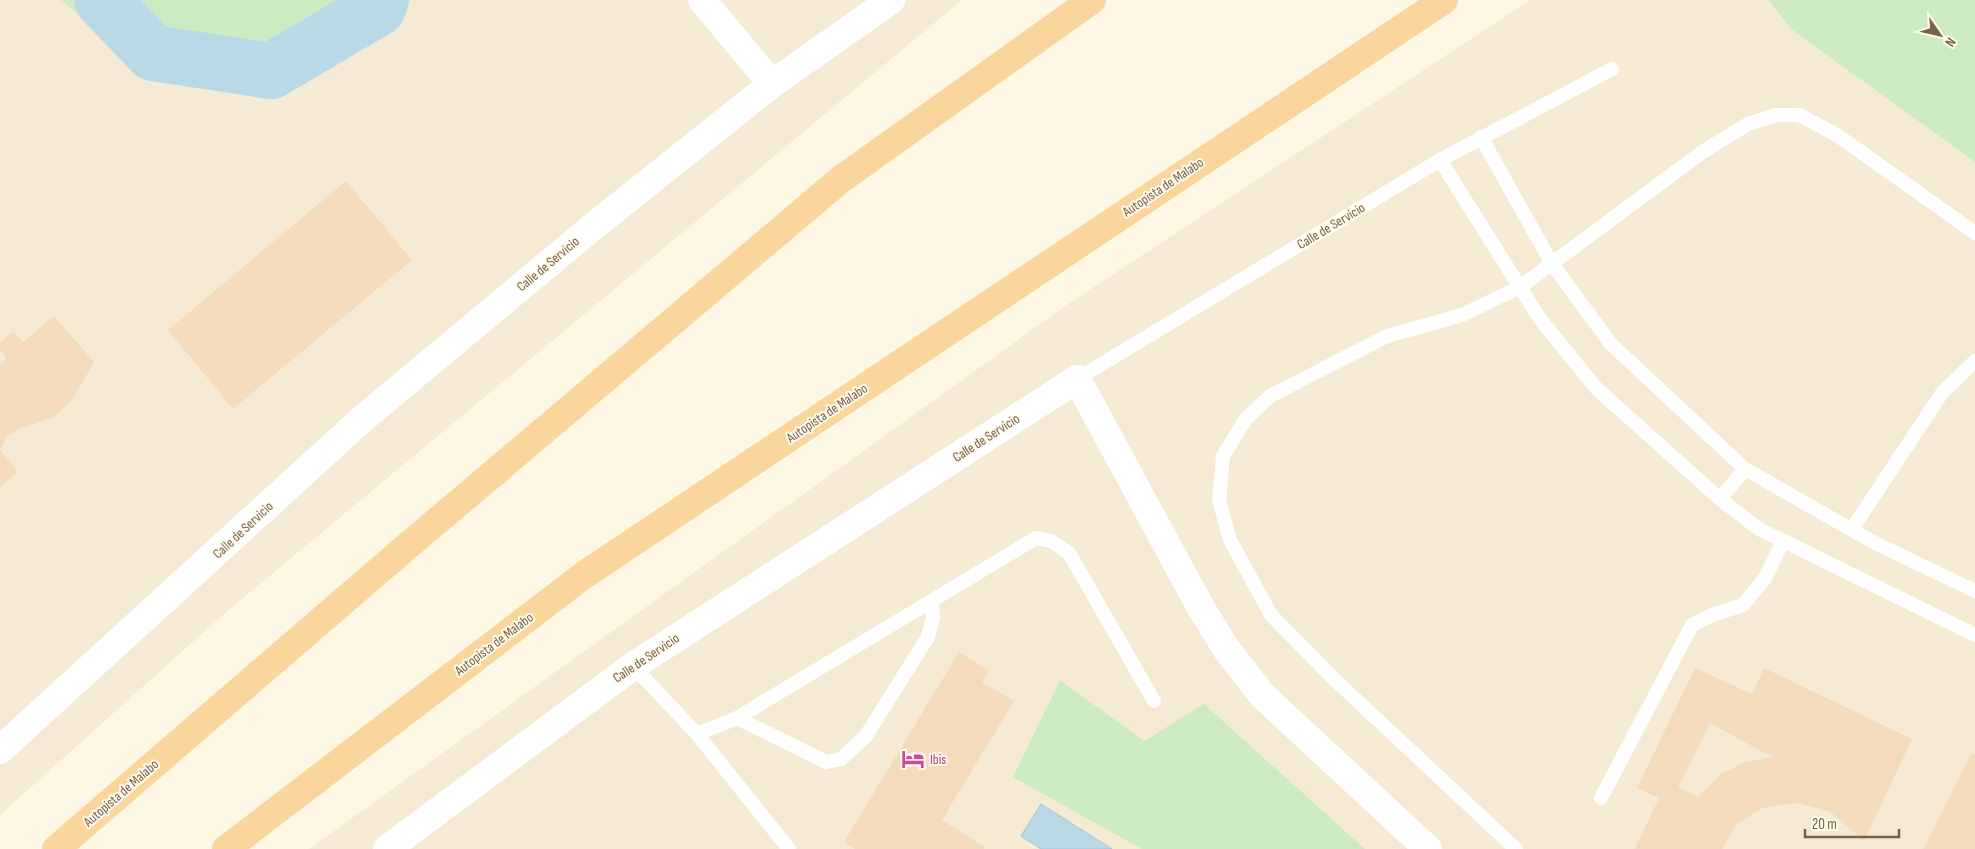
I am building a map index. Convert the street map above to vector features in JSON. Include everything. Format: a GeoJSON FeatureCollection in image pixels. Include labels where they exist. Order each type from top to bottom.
{"type":"FeatureCollection","features":[{"type":"Feature","properties":{"kind":"highway","name":"Autopista de Malabo"},"geometry":{"type":"LineString","coordinates":[[56,849],[404,549],[840,180],[1092,0]]}},
{"type":"Feature","properties":{"kind":"highway","name":"Autopista de Malabo"},"geometry":{"type":"LineString","coordinates":[[226,849],[584,576],[1444,0]]}},
{"type":"Feature","properties":{"kind":"street"},"geometry":{"type":"LineString","coordinates":[[702,0],[772,84]]}},
{"type":"Feature","properties":{"kind":"street","name":"Calle de Servicio"},"geometry":{"type":"LineString","coordinates":[[0,750],[360,421],[595,225],[772,84],[891,0]]}},
{"type":"Feature","properties":{"kind":"street"},"geometry":{"type":"LineString","coordinates":[[1077,379],[1201,608],[1227,650],[1263,696],[1428,849]]}},
{"type":"Feature","properties":{"kind":"street","name":"Calle de Servicio"},"geometry":{"type":"LineString","coordinates":[[387,849],[633,666],[1077,379]]}},
{"type":"Feature","properties":{"kind":"lane","name":"Calle de Servicio"},"geometry":{"type":"LineString","coordinates":[[1077,379],[1440,160],[1480,137],[1612,70]]}},
{"type":"Feature","properties":{"kind":"lane"},"geometry":{"type":"LineString","coordinates":[[1516,849],[1328,673],[1271,615],[1230,540],[1219,500],[1223,456],[1245,420],[1270,396],[1387,336],[1462,315],[1520,287],[1704,151],[1748,124],[1776,115],[1799,115],[1837,135],[1975,233]]}},
{"type":"Feature","properties":{"kind":"lane"},"geometry":{"type":"LineString","coordinates":[[1480,137],[1552,264],[1611,344],[1745,469],[1852,529],[1975,591]]}},
{"type":"Feature","properties":{"kind":"lane"},"geometry":{"type":"LineString","coordinates":[[1440,160],[1540,319],[1596,388],[1720,499],[1759,529],[1975,635]]}},
{"type":"Feature","properties":{"kind":"lane"},"geometry":{"type":"LineString","coordinates":[[1852,529],[1942,393],[1975,360]]}},
{"type":"Feature","properties":{"kind":"lane"},"geometry":{"type":"LineString","coordinates":[[1720,499],[1745,469]]}},
{"type":"Feature","properties":{"kind":"lane"},"geometry":{"type":"LineString","coordinates":[[697,734],[737,718],[1036,538],[1051,541],[1068,553],[1154,701]]}},
{"type":"Feature","properties":{"kind":"lane"},"geometry":{"type":"LineString","coordinates":[[1601,798],[1692,626],[1712,615],[1743,605],[1765,578],[1783,541]]}},
{"type":"Feature","properties":{"kind":"lane"},"geometry":{"type":"LineString","coordinates":[[737,718],[826,762],[841,759],[865,738],[928,637],[933,618],[932,602]]}},
{"type":"Feature","properties":{"kind":"lane"},"geometry":{"type":"LineString","coordinates":[[633,666],[697,734],[789,849]]}},
{"type":"Feature","properties":{"kind":"shaded area"},"geometry":{"type":"Polygon","coordinates":[[[0,0],[61,0],[155,79],[281,94],[401,6],[404,0],[962,0],[224,614],[0,815],[0,0]]]}},
{"type":"Feature","properties":{"kind":"shaded area"},"geometry":{"type":"Polygon","coordinates":[[[1530,0],[1768,0],[1792,30],[1975,162],[1975,849],[309,849],[1068,304],[1530,0]]]}},
{"type":"Feature","properties":{"kind":"green space"},"geometry":{"type":"Polygon","coordinates":[[[61,0],[404,0],[401,6],[281,94],[155,79],[61,0]]]}},
{"type":"Feature","properties":{"kind":"green space"},"geometry":{"type":"Polygon","coordinates":[[[1768,0],[1975,0],[1975,162],[1792,30],[1768,0]]]}},
{"type":"Feature","properties":{"kind":"green space"},"geometry":{"type":"Polygon","coordinates":[[[1060,680],[1144,741],[1204,704],[1365,849],[1142,849],[1013,777],[1060,680]]]}},
{"type":"Feature","properties":{"kind":"water"},"geometry":{"type":"Polygon","coordinates":[[[1041,804],[1112,849],[1041,849],[1021,836],[1041,804]]]}},
{"type":"Feature","properties":{"kind":"building"},"geometry":{"type":"Polygon","coordinates":[[[346,181],[412,260],[233,409],[168,330],[346,181]]]}},
{"type":"Feature","properties":{"kind":"building"},"geometry":{"type":"Polygon","coordinates":[[[54,316],[94,362],[73,399],[54,417],[18,429],[7,437],[0,449],[0,364],[7,358],[0,350],[0,343],[13,331],[23,342],[54,316]]]}},
{"type":"Feature","properties":{"kind":"building"},"geometry":{"type":"Polygon","coordinates":[[[0,449],[18,472],[0,487],[0,449]]]}},
{"type":"Feature","properties":{"kind":"building"},"geometry":{"type":"Polygon","coordinates":[[[959,652],[989,671],[982,682],[1014,701],[942,820],[985,847],[984,849],[855,849],[844,842],[959,652]]]}},
{"type":"Feature","properties":{"kind":"building"},"geometry":{"type":"Polygon","coordinates":[[[1695,668],[1752,694],[1764,668],[1912,739],[1864,841],[1829,811],[1797,803],[1762,808],[1737,824],[1722,849],[1635,849],[1659,798],[1637,788],[1695,668]],[[1710,723],[1678,787],[1698,797],[1720,775],[1742,763],[1772,757],[1710,723]]]}},
{"type":"Feature","properties":{"kind":"building"},"geometry":{"type":"Polygon","coordinates":[[[1971,753],[1975,755],[1975,849],[1923,849],[1971,753]]]}},
{"type":"Feature","properties":{"kind":"waterway"},"geometry":{"type":"LineString","coordinates":[[102,0],[153,53],[271,71],[378,8],[381,0]]}},
{"type":"Feature","properties":{"kind":"place","name":"Ibis"},"geometry":{"type":"Point","coordinates":[913,759]}}]}
